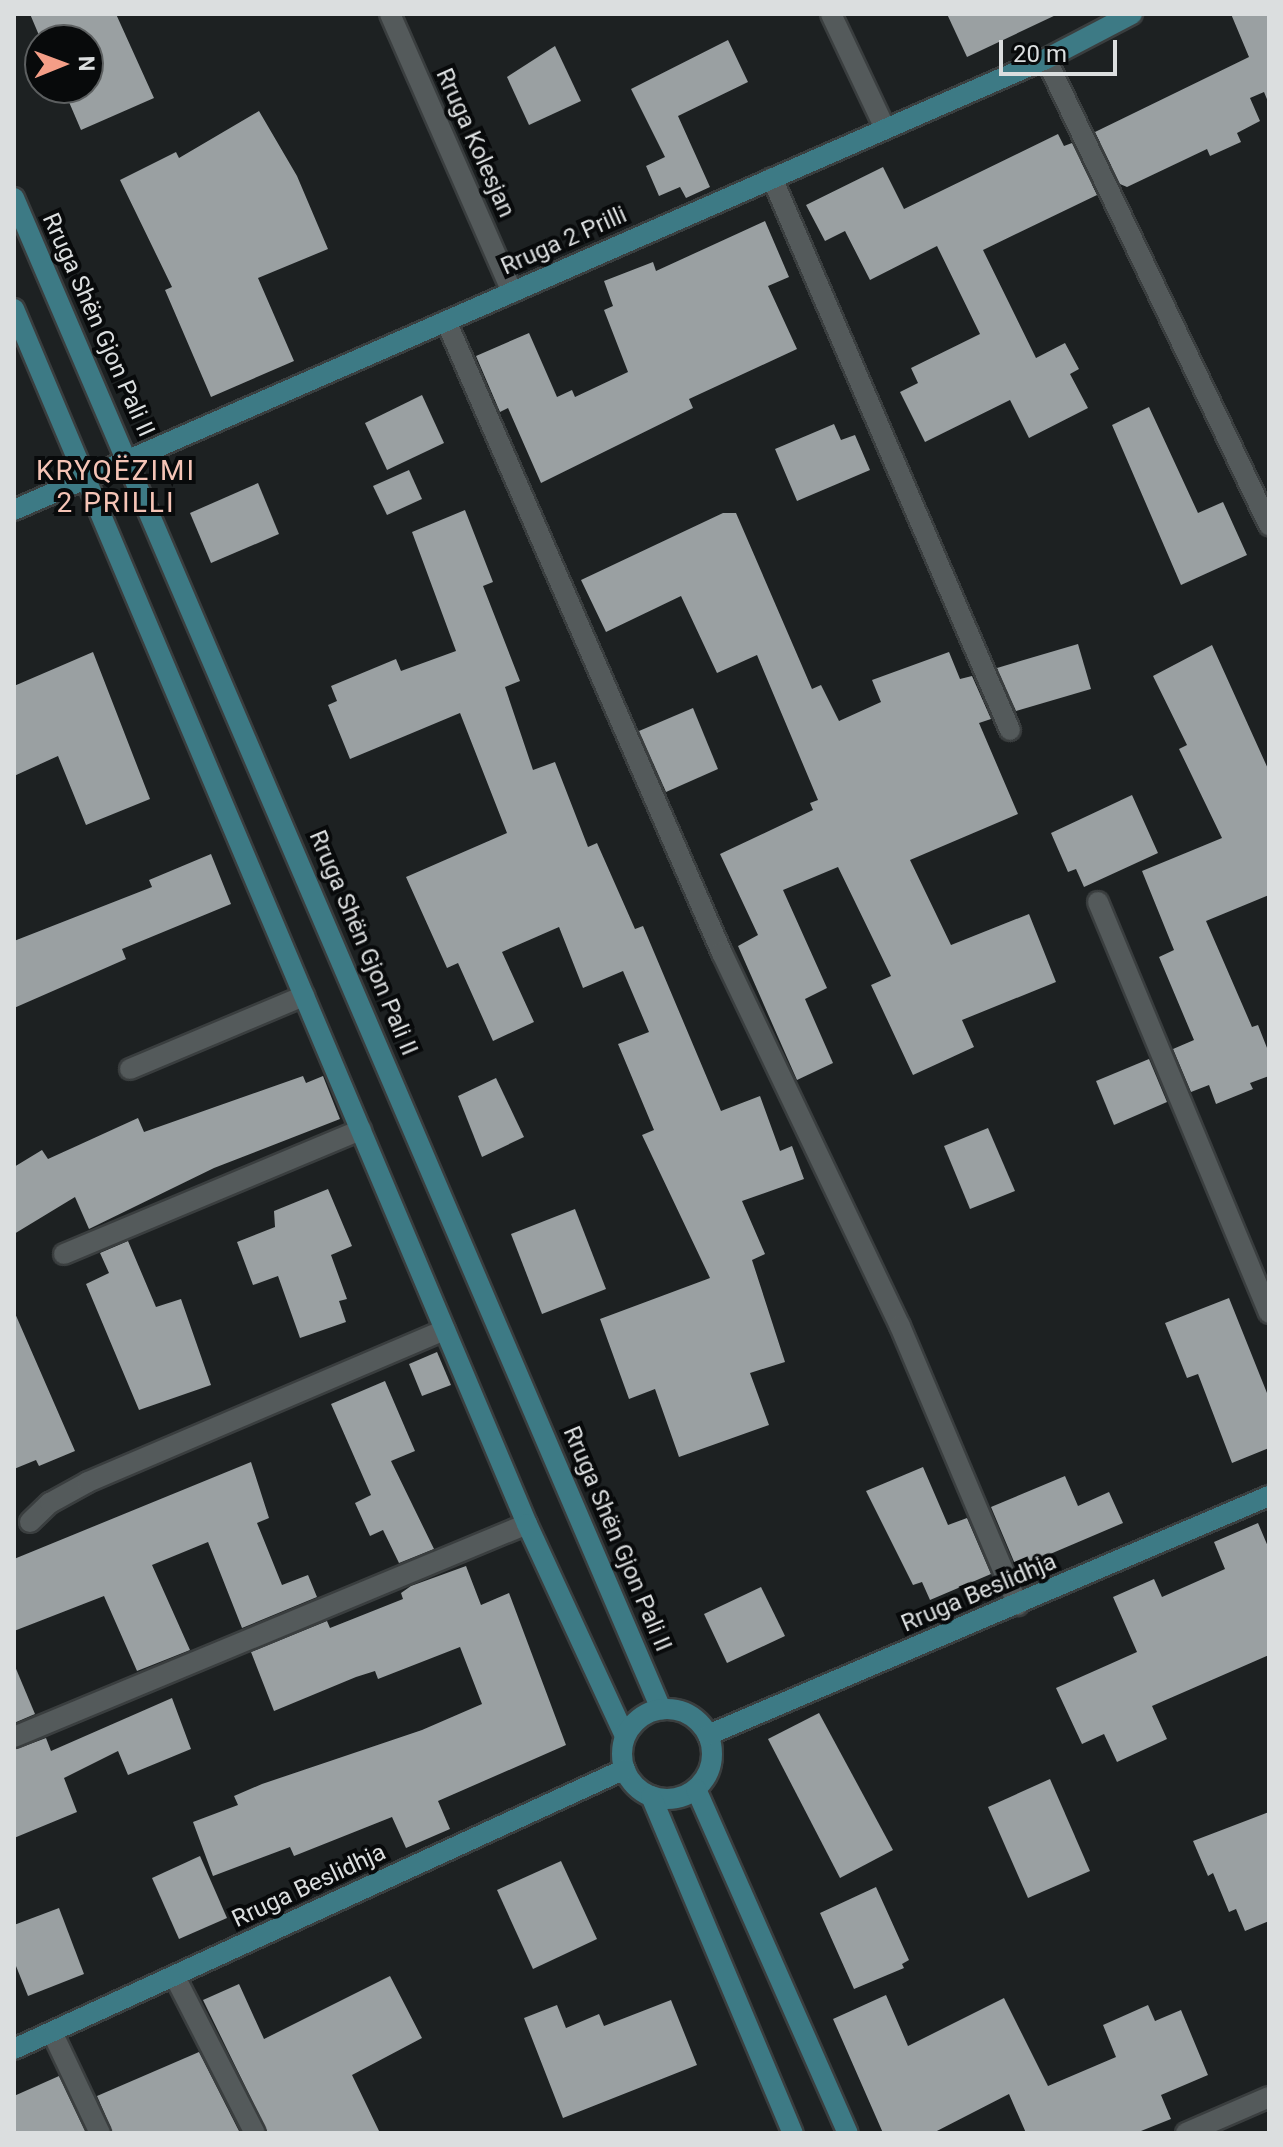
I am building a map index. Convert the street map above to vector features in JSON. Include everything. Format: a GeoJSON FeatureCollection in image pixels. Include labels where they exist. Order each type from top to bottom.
{"type":"FeatureCollection","features":[{"type":"Feature","properties":{"kind":"street","name":"Rruga Kolesjan"},"geometry":{"type":"LineString","coordinates":[[390,14],[512,292]]}},
{"type":"Feature","properties":{"kind":"street"},"geometry":{"type":"LineString","coordinates":[[831,14],[885,128]]}},
{"type":"Feature","properties":{"kind":"street","name":"Rruga 2 Prilli"},"geometry":{"type":"LineString","coordinates":[[14,510],[1046,59],[1132,14]]}},
{"type":"Feature","properties":{"kind":"street"},"geometry":{"type":"LineString","coordinates":[[1046,59],[1269,525]]}},
{"type":"Feature","properties":{"kind":"street"},"geometry":{"type":"LineString","coordinates":[[772,178],[1010,730]]}},
{"type":"Feature","properties":{"kind":"street","name":"Rruga Shën Gjon Pali II"},"geometry":{"type":"LineString","coordinates":[[14,198],[661,1709]]}},
{"type":"Feature","properties":{"kind":"street"},"geometry":{"type":"LineString","coordinates":[[14,309],[89,478],[527,1524],[625,1736],[625,1769],[651,1796],[793,2133]]}},
{"type":"Feature","properties":{"kind":"street"},"geometry":{"type":"LineString","coordinates":[[446,321],[722,953],[900,1326],[1018,1605]]}},
{"type":"Feature","properties":{"kind":"street"},"geometry":{"type":"LineString","coordinates":[[1098,902],[1269,1313]]}},
{"type":"Feature","properties":{"kind":"street"},"geometry":{"type":"LineString","coordinates":[[130,1069],[304,996]]}},
{"type":"Feature","properties":{"kind":"street"},"geometry":{"type":"LineString","coordinates":[[64,1254],[361,1130]]}},
{"type":"Feature","properties":{"kind":"street"},"geometry":{"type":"LineString","coordinates":[[30,1522],[50,1503],[88,1482],[445,1330]]}},
{"type":"Feature","properties":{"kind":"street","name":"Rruga Beslidhja"},"geometry":{"type":"LineString","coordinates":[[708,1735],[1269,1496]]}},
{"type":"Feature","properties":{"kind":"street"},"geometry":{"type":"LineString","coordinates":[[14,1737],[527,1524]]}},
{"type":"Feature","properties":{"kind":"street"},"geometry":{"type":"LineString","coordinates":[[625,1736],[639,1718],[661,1709],[689,1714],[708,1735],[711,1764],[696,1789],[675,1798],[651,1796]]}},
{"type":"Feature","properties":{"kind":"street","name":"Rruga Beslidhja"},"geometry":{"type":"LineString","coordinates":[[14,2049],[625,1769]]}},
{"type":"Feature","properties":{"kind":"street"},"geometry":{"type":"LineString","coordinates":[[696,1789],[848,2133]]}},
{"type":"Feature","properties":{"kind":"street"},"geometry":{"type":"LineString","coordinates":[[175,1977],[255,2133]]}},
{"type":"Feature","properties":{"kind":"street"},"geometry":{"type":"LineString","coordinates":[[52,2032],[100,2133]]}},
{"type":"Feature","properties":{"kind":"street"},"geometry":{"type":"LineString","coordinates":[[1186,2133],[1269,2097]]}},
{"type":"Feature","properties":{"kind":"building"},"geometry":{"type":"Polygon","coordinates":[[[30,14],[116,14],[154,98],[81,130],[70,104],[104,104],[104,24],[34,24],[30,14]]]}},
{"type":"Feature","properties":{"kind":"building"},"geometry":{"type":"Polygon","coordinates":[[[947,14],[1058,14],[967,57],[947,14]]]}},
{"type":"Feature","properties":{"kind":"building"},"geometry":{"type":"Polygon","coordinates":[[[1231,14],[1269,14],[1269,104],[1264,92],[1250,98],[1260,121],[1237,133],[1241,142],[1210,156],[1207,149],[1127,187],[1120,184],[1095,132],[1249,57],[1231,14]]]}},
{"type":"Feature","properties":{"kind":"building"},"geometry":{"type":"Polygon","coordinates":[[[728,40],[748,82],[678,116],[710,187],[686,198],[680,187],[659,196],[646,166],[665,157],[631,89],[728,40]]]}},
{"type":"Feature","properties":{"kind":"building"},"geometry":{"type":"Polygon","coordinates":[[[555,46],[581,101],[529,125],[507,77],[555,46]]]}},
{"type":"Feature","properties":{"kind":"building"},"geometry":{"type":"Polygon","coordinates":[[[259,111],[297,176],[328,249],[258,278],[294,361],[211,397],[165,290],[172,287],[120,180],[176,152],[179,158],[259,111]]]}},
{"type":"Feature","properties":{"kind":"building"},"geometry":{"type":"Polygon","coordinates":[[[1058,134],[1064,146],[1072,143],[1097,195],[983,250],[1036,358],[1065,343],[1079,369],[1070,374],[1088,408],[1029,438],[1010,400],[925,442],[900,392],[918,383],[911,368],[980,334],[937,246],[870,280],[845,231],[825,241],[806,205],[883,167],[904,209],[1058,134]]]}},
{"type":"Feature","properties":{"kind":"building"},"geometry":{"type":"Polygon","coordinates":[[[765,221],[789,277],[768,286],[797,349],[689,399],[693,408],[541,483],[508,408],[500,412],[476,356],[529,333],[557,397],[572,390],[575,397],[628,372],[604,310],[613,306],[604,281],[653,262],[656,271],[765,221]]]}},
{"type":"Feature","properties":{"kind":"building"},"geometry":{"type":"Polygon","coordinates":[[[422,395],[444,443],[387,470],[365,423],[422,395]]]}},
{"type":"Feature","properties":{"kind":"building"},"geometry":{"type":"Polygon","coordinates":[[[1149,407],[1198,513],[1223,502],[1247,555],[1181,585],[1112,425],[1149,407]]]}},
{"type":"Feature","properties":{"kind":"building"},"geometry":{"type":"Polygon","coordinates":[[[834,424],[841,440],[855,435],[870,470],[797,501],[775,449],[834,424]]]}},
{"type":"Feature","properties":{"kind":"building"},"geometry":{"type":"Polygon","coordinates":[[[409,470],[422,499],[387,515],[373,486],[409,470]]]}},
{"type":"Feature","properties":{"kind":"building"},"geometry":{"type":"Polygon","coordinates":[[[258,483],[279,534],[211,563],[190,513],[258,483]]]}},
{"type":"Feature","properties":{"kind":"building"},"geometry":{"type":"Polygon","coordinates":[[[465,510],[493,582],[483,586],[520,681],[505,687],[533,770],[555,762],[588,847],[597,843],[635,929],[643,926],[721,1111],[760,1096],[780,1151],[792,1146],[804,1179],[742,1201],[765,1254],[752,1260],[785,1362],[750,1373],[769,1425],[679,1457],[655,1389],[629,1399],[600,1319],[710,1278],[642,1135],[654,1130],[618,1044],[649,1032],[623,971],[583,988],[559,927],[502,952],[534,1022],[493,1041],[458,963],[447,968],[406,877],[507,833],[460,713],[350,759],[328,705],[337,701],[331,686],[396,659],[401,671],[456,651],[412,532],[465,510]]]}},
{"type":"Feature","properties":{"kind":"building"},"geometry":{"type":"Polygon","coordinates":[[[723,513],[736,513],[812,689],[821,685],[839,721],[881,702],[872,680],[949,652],[960,679],[972,676],[991,719],[979,723],[1018,814],[910,860],[951,945],[1029,914],[1056,982],[962,1020],[974,1047],[913,1075],[871,985],[891,976],[838,867],[783,890],[827,988],[805,999],[833,1063],[797,1080],[738,946],[758,935],[720,854],[813,810],[810,803],[818,800],[757,655],[717,673],[681,596],[606,632],[581,580],[723,513]]]}},
{"type":"Feature","properties":{"kind":"building"},"geometry":{"type":"Polygon","coordinates":[[[1078,644],[1091,689],[1016,711],[997,668],[1078,644]]]}},
{"type":"Feature","properties":{"kind":"building"},"geometry":{"type":"Polygon","coordinates":[[[1212,645],[1269,771],[1269,895],[1206,921],[1252,1027],[1258,1025],[1269,1053],[1269,1076],[1250,1083],[1253,1089],[1216,1104],[1209,1085],[1191,1092],[1173,1049],[1194,1040],[1159,957],[1174,950],[1142,871],[1222,838],[1179,749],[1187,745],[1153,676],[1212,645]]]}},
{"type":"Feature","properties":{"kind":"building"},"geometry":{"type":"Polygon","coordinates":[[[93,652],[150,799],[86,825],[58,756],[14,776],[14,686],[93,652]]]}},
{"type":"Feature","properties":{"kind":"building"},"geometry":{"type":"Polygon","coordinates":[[[693,708],[718,769],[666,792],[639,731],[693,708]]]}},
{"type":"Feature","properties":{"kind":"building"},"geometry":{"type":"Polygon","coordinates":[[[1132,795],[1158,853],[1084,887],[1076,869],[1068,872],[1051,833],[1132,795]]]}},
{"type":"Feature","properties":{"kind":"building"},"geometry":{"type":"Polygon","coordinates":[[[211,854],[231,904],[122,949],[126,959],[14,1008],[14,941],[152,887],[149,880],[211,854]]]}},
{"type":"Feature","properties":{"kind":"building"},"geometry":{"type":"Polygon","coordinates":[[[1149,1059],[1167,1102],[1114,1125],[1096,1081],[1149,1059]]]}},
{"type":"Feature","properties":{"kind":"building"},"geometry":{"type":"Polygon","coordinates":[[[303,1076],[306,1083],[323,1076],[340,1119],[214,1168],[89,1229],[75,1197],[14,1234],[14,1167],[42,1150],[48,1159],[138,1118],[144,1132],[303,1076]]]}},
{"type":"Feature","properties":{"kind":"building"},"geometry":{"type":"Polygon","coordinates":[[[496,1078],[524,1137],[482,1157],[458,1096],[496,1078]]]}},
{"type":"Feature","properties":{"kind":"building"},"geometry":{"type":"Polygon","coordinates":[[[988,1128],[1015,1191],[970,1209],[944,1146],[988,1128]]]}},
{"type":"Feature","properties":{"kind":"building"},"geometry":{"type":"Polygon","coordinates":[[[328,1189],[352,1246],[331,1255],[347,1299],[339,1301],[346,1322],[300,1338],[278,1276],[253,1285],[237,1242],[275,1227],[274,1211],[328,1189]]]}},
{"type":"Feature","properties":{"kind":"building"},"geometry":{"type":"Polygon","coordinates":[[[575,1209],[606,1289],[542,1314],[511,1234],[575,1209]]]}},
{"type":"Feature","properties":{"kind":"building"},"geometry":{"type":"Polygon","coordinates":[[[128,1241],[156,1307],[181,1299],[211,1385],[139,1410],[86,1284],[109,1273],[100,1253],[128,1241]]]}},
{"type":"Feature","properties":{"kind":"building"},"geometry":{"type":"Polygon","coordinates":[[[1229,1298],[1269,1398],[1269,1448],[1232,1463],[1198,1374],[1187,1378],[1165,1323],[1229,1298]]]}},
{"type":"Feature","properties":{"kind":"building"},"geometry":{"type":"Polygon","coordinates":[[[14,1311],[75,1451],[39,1466],[36,1460],[14,1469],[14,1311]]]}},
{"type":"Feature","properties":{"kind":"building"},"geometry":{"type":"Polygon","coordinates":[[[437,1352],[451,1385],[422,1396],[409,1364],[437,1352]]]}},
{"type":"Feature","properties":{"kind":"building"},"geometry":{"type":"Polygon","coordinates":[[[385,1381],[415,1451],[391,1461],[434,1549],[399,1563],[383,1530],[370,1536],[355,1503],[371,1495],[331,1404],[385,1381]]]}},
{"type":"Feature","properties":{"kind":"building"},"geometry":{"type":"Polygon","coordinates":[[[251,1462],[269,1518],[257,1523],[282,1585],[308,1575],[317,1597],[242,1628],[208,1542],[152,1565],[190,1650],[137,1671],[104,1596],[14,1631],[14,1559],[251,1462]]]}},
{"type":"Feature","properties":{"kind":"building"},"geometry":{"type":"Polygon","coordinates":[[[923,1467],[948,1525],[967,1518],[991,1574],[930,1600],[922,1582],[913,1585],[866,1491],[923,1467]]]}},
{"type":"Feature","properties":{"kind":"building"},"geometry":{"type":"Polygon","coordinates":[[[1065,1476],[1078,1506],[1109,1492],[1123,1523],[1022,1566],[1015,1564],[991,1507],[1065,1476]]]}},
{"type":"Feature","properties":{"kind":"building"},"geometry":{"type":"Polygon","coordinates":[[[1258,1523],[1269,1549],[1269,1655],[1152,1706],[1167,1739],[1117,1762],[1104,1734],[1082,1744],[1056,1688],[1137,1652],[1113,1597],[1154,1579],[1162,1597],[1225,1569],[1214,1542],[1258,1523]]]}},
{"type":"Feature","properties":{"kind":"building"},"geometry":{"type":"Polygon","coordinates":[[[466,1566],[481,1605],[509,1593],[566,1745],[438,1801],[450,1829],[406,1848],[392,1817],[294,1856],[290,1847],[213,1876],[193,1822],[238,1805],[234,1796],[262,1784],[422,1730],[482,1704],[460,1647],[378,1679],[375,1671],[356,1677],[274,1711],[251,1652],[327,1621],[330,1628],[403,1599],[401,1593],[411,1586],[466,1566]]]}},
{"type":"Feature","properties":{"kind":"building"},"geometry":{"type":"Polygon","coordinates":[[[761,1587],[785,1636],[727,1663],[704,1614],[761,1587]]]}},
{"type":"Feature","properties":{"kind":"building"},"geometry":{"type":"Polygon","coordinates":[[[14,1664],[35,1714],[14,1723],[14,1664]]]}},
{"type":"Feature","properties":{"kind":"building"},"geometry":{"type":"Polygon","coordinates":[[[172,1698],[191,1749],[128,1775],[118,1751],[64,1778],[77,1812],[14,1838],[14,1750],[46,1738],[51,1751],[172,1698]]]}},
{"type":"Feature","properties":{"kind":"building"},"geometry":{"type":"Polygon","coordinates":[[[819,1713],[893,1850],[840,1878],[768,1739],[819,1713]]]}},
{"type":"Feature","properties":{"kind":"building"},"geometry":{"type":"Polygon","coordinates":[[[1050,1779],[1090,1871],[1028,1898],[988,1807],[1050,1779]]]}},
{"type":"Feature","properties":{"kind":"building"},"geometry":{"type":"Polygon","coordinates":[[[1269,1812],[1269,1921],[1245,1931],[1236,1909],[1229,1912],[1213,1873],[1208,1876],[1193,1841],[1269,1812]]]}},
{"type":"Feature","properties":{"kind":"building"},"geometry":{"type":"Polygon","coordinates":[[[200,1856],[227,1918],[179,1939],[152,1878],[200,1856]]]}},
{"type":"Feature","properties":{"kind":"building"},"geometry":{"type":"Polygon","coordinates":[[[561,1861],[597,1939],[533,1969],[497,1890],[561,1861]]]}},
{"type":"Feature","properties":{"kind":"building"},"geometry":{"type":"Polygon","coordinates":[[[876,1887],[909,1960],[902,1964],[904,1968],[854,1989],[820,1913],[876,1887]]]}},
{"type":"Feature","properties":{"kind":"building"},"geometry":{"type":"Polygon","coordinates":[[[59,1908],[84,1974],[28,1996],[14,1961],[14,1925],[59,1908]]]}},
{"type":"Feature","properties":{"kind":"building"},"geometry":{"type":"Polygon","coordinates":[[[390,1976],[422,2038],[352,2075],[380,2133],[268,2133],[203,2000],[239,1984],[264,2039],[390,1976]]]}},
{"type":"Feature","properties":{"kind":"building"},"geometry":{"type":"Polygon","coordinates":[[[886,1995],[908,2046],[1004,1998],[1048,2086],[1116,2057],[1103,2025],[1148,2005],[1155,2021],[1181,2010],[1208,2075],[1161,2095],[1171,2119],[1136,2133],[1026,2133],[1009,2094],[933,2133],[883,2133],[833,2019],[886,1995]]]}},
{"type":"Feature","properties":{"kind":"building"},"geometry":{"type":"Polygon","coordinates":[[[671,2000],[697,2065],[563,2118],[524,2018],[557,2005],[566,2028],[599,2014],[604,2026],[671,2000]]]}},
{"type":"Feature","properties":{"kind":"building"},"geometry":{"type":"Polygon","coordinates":[[[199,2052],[240,2133],[113,2133],[97,2096],[199,2052]]]}},
{"type":"Feature","properties":{"kind":"building"},"geometry":{"type":"Polygon","coordinates":[[[59,2076],[86,2133],[14,2133],[14,2096],[59,2076]]]}},
{"type":"Feature","properties":{"kind":"district","name":"KRYQËZIMI 2 PRILLI"},"geometry":{"type":"Point","coordinates":[116,487]}}]}
